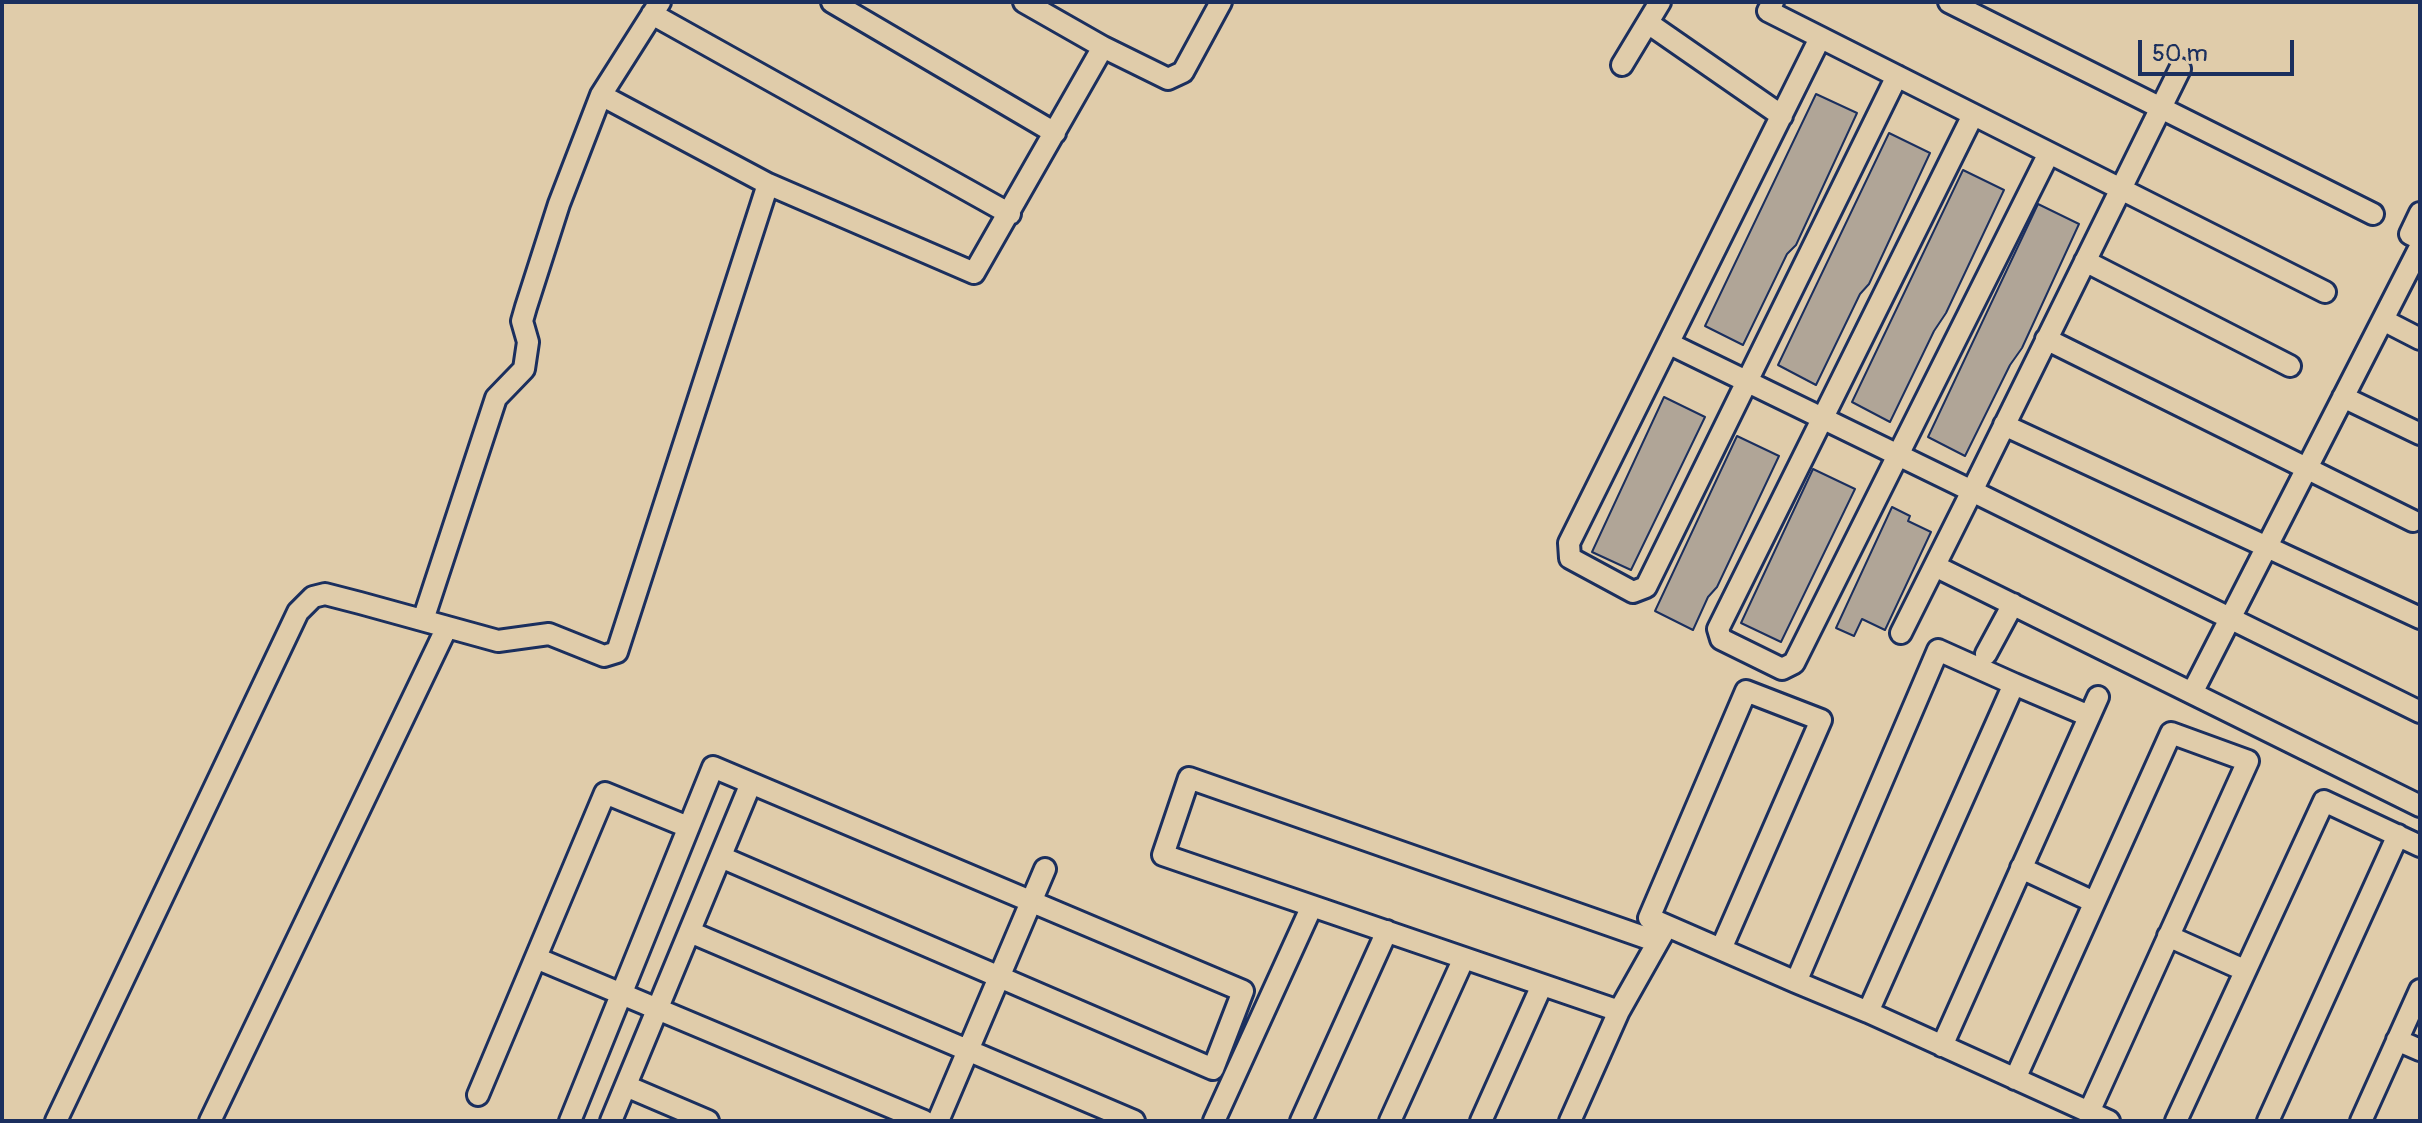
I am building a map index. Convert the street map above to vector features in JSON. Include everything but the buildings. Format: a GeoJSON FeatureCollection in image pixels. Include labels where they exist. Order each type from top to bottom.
{"type":"FeatureCollection","features":[{"type":"Feature","properties":{"kind":"street"},"geometry":{"type":"LineString","coordinates":[[832,2],[1055,133]]}},
{"type":"Feature","properties":{"kind":"street"},"geometry":{"type":"LineString","coordinates":[[1024,2],[1161,77],[1173,78],[1183,72],[1218,3]]}},
{"type":"Feature","properties":{"kind":"street"},"geometry":{"type":"LineString","coordinates":[[1622,65],[1660,2]]}},
{"type":"Feature","properties":{"kind":"street"},"geometry":{"type":"LineString","coordinates":[[1773,2],[1768,11],[2325,292]]}},
{"type":"Feature","properties":{"kind":"street"},"geometry":{"type":"LineString","coordinates":[[1949,2],[2373,214]]}},
{"type":"Feature","properties":{"kind":"street"},"geometry":{"type":"LineString","coordinates":[[423,620],[496,398],[524,369],[528,342],[522,321],[601,95],[656,8],[1010,214]]}},
{"type":"Feature","properties":{"kind":"street"},"geometry":{"type":"LineString","coordinates":[[1648,23],[1782,116]]}},
{"type":"Feature","properties":{"kind":"street"},"geometry":{"type":"LineString","coordinates":[[1820,38],[1569,543],[1570,558],[1633,592],[1646,587],[1897,76]]}},
{"type":"Feature","properties":{"kind":"street"},"geometry":{"type":"LineString","coordinates":[[601,95],[768,184],[974,273],[1103,47]]}},
{"type":"Feature","properties":{"kind":"street"},"geometry":{"type":"LineString","coordinates":[[1901,633],[2180,69]]}},
{"type":"Feature","properties":{"kind":"street"},"geometry":{"type":"LineString","coordinates":[[1973,115],[1718,629],[1721,639],[1782,669],[1794,663],[2049,153]]}},
{"type":"Feature","properties":{"kind":"street"},"geometry":{"type":"LineString","coordinates":[[56,1121],[298,612],[313,597],[325,594],[498,641],[549,634],[604,656],[617,652],[768,184]]}},
{"type":"Feature","properties":{"kind":"street"},"geometry":{"type":"LineString","coordinates":[[2420,213],[2410,234],[2420,239]]}},
{"type":"Feature","properties":{"kind":"street"},"geometry":{"type":"LineString","coordinates":[[2192,693],[2420,247]]}},
{"type":"Feature","properties":{"kind":"street"},"geometry":{"type":"LineString","coordinates":[[2085,261],[2290,366]]}},
{"type":"Feature","properties":{"kind":"street"},"geometry":{"type":"LineString","coordinates":[[2383,320],[2420,339]]}},
{"type":"Feature","properties":{"kind":"street"},"geometry":{"type":"LineString","coordinates":[[2046,339],[2413,521]]}},
{"type":"Feature","properties":{"kind":"street"},"geometry":{"type":"LineString","coordinates":[[1670,344],[2420,712]]}},
{"type":"Feature","properties":{"kind":"street"},"geometry":{"type":"LineString","coordinates":[[2343,397],[2420,434]]}},
{"type":"Feature","properties":{"kind":"street"},"geometry":{"type":"LineString","coordinates":[[2004,425],[2420,618]]}},
{"type":"Feature","properties":{"kind":"street"},"geometry":{"type":"LineString","coordinates":[[1935,566],[2420,806]]}},
{"type":"Feature","properties":{"kind":"street"},"geometry":{"type":"LineString","coordinates":[[1986,654],[2013,604]]}},
{"type":"Feature","properties":{"kind":"street"},"geometry":{"type":"LineString","coordinates":[[210,1121],[447,627]]}},
{"type":"Feature","properties":{"kind":"street"},"geometry":{"type":"LineString","coordinates":[[1796,982],[1938,650],[2089,716]]}},
{"type":"Feature","properties":{"kind":"street"},"geometry":{"type":"LineString","coordinates":[[1868,1012],[2014,684]]}},
{"type":"Feature","properties":{"kind":"street"},"geometry":{"type":"LineString","coordinates":[[1662,934],[1649,918],[1746,691],[1821,720],[1721,949]]}},
{"type":"Feature","properties":{"kind":"street"},"geometry":{"type":"LineString","coordinates":[[1942,1046],[2098,697]]}},
{"type":"Feature","properties":{"kind":"street"},"geometry":{"type":"LineString","coordinates":[[2015,1079],[2171,733],[2248,761],[2089,1112]]}},
{"type":"Feature","properties":{"kind":"street"},"geometry":{"type":"LineString","coordinates":[[570,1121],[713,767],[1243,991],[1213,1069],[721,857]]}},
{"type":"Feature","properties":{"kind":"street"},"geometry":{"type":"LineString","coordinates":[[1619,1011],[1163,855],[1189,778],[1662,934],[1721,949],[2109,1121]]}},
{"type":"Feature","properties":{"kind":"street"},"geometry":{"type":"LineString","coordinates":[[611,1121],[751,783]]}},
{"type":"Feature","properties":{"kind":"street"},"geometry":{"type":"LineString","coordinates":[[478,1095],[605,793],[688,827]]}},
{"type":"Feature","properties":{"kind":"street"},"geometry":{"type":"LineString","coordinates":[[2176,1121],[2324,801],[2420,846]]}},
{"type":"Feature","properties":{"kind":"street"},"geometry":{"type":"LineString","coordinates":[[2268,1121],[2398,835]]}},
{"type":"Feature","properties":{"kind":"street"},"geometry":{"type":"LineString","coordinates":[[2021,868],[2094,902]]}},
{"type":"Feature","properties":{"kind":"street"},"geometry":{"type":"LineString","coordinates":[[938,1121],[1045,869]]}},
{"type":"Feature","properties":{"kind":"street"},"geometry":{"type":"LineString","coordinates":[[1214,1121],[1312,906]]}},
{"type":"Feature","properties":{"kind":"street"},"geometry":{"type":"LineString","coordinates":[[1301,1121],[1387,931]]}},
{"type":"Feature","properties":{"kind":"street"},"geometry":{"type":"LineString","coordinates":[[690,932],[1134,1121]]}},
{"type":"Feature","properties":{"kind":"street"},"geometry":{"type":"LineString","coordinates":[[1570,1121],[1619,1011],[1662,934]]}},
{"type":"Feature","properties":{"kind":"street"},"geometry":{"type":"LineString","coordinates":[[2168,936],[2244,970]]}},
{"type":"Feature","properties":{"kind":"street"},"geometry":{"type":"LineString","coordinates":[[536,958],[924,1121]]}},
{"type":"Feature","properties":{"kind":"street"},"geometry":{"type":"LineString","coordinates":[[1390,1121],[1464,958]]}},
{"type":"Feature","properties":{"kind":"street"},"geometry":{"type":"LineString","coordinates":[[1481,1121],[1542,985]]}},
{"type":"Feature","properties":{"kind":"street"},"geometry":{"type":"LineString","coordinates":[[2361,1121],[2420,990]]}},
{"type":"Feature","properties":{"kind":"street"},"geometry":{"type":"LineString","coordinates":[[2397,1040],[2420,1050]]}},
{"type":"Feature","properties":{"kind":"street"},"geometry":{"type":"LineString","coordinates":[[626,1086],[708,1121]]}}]}
